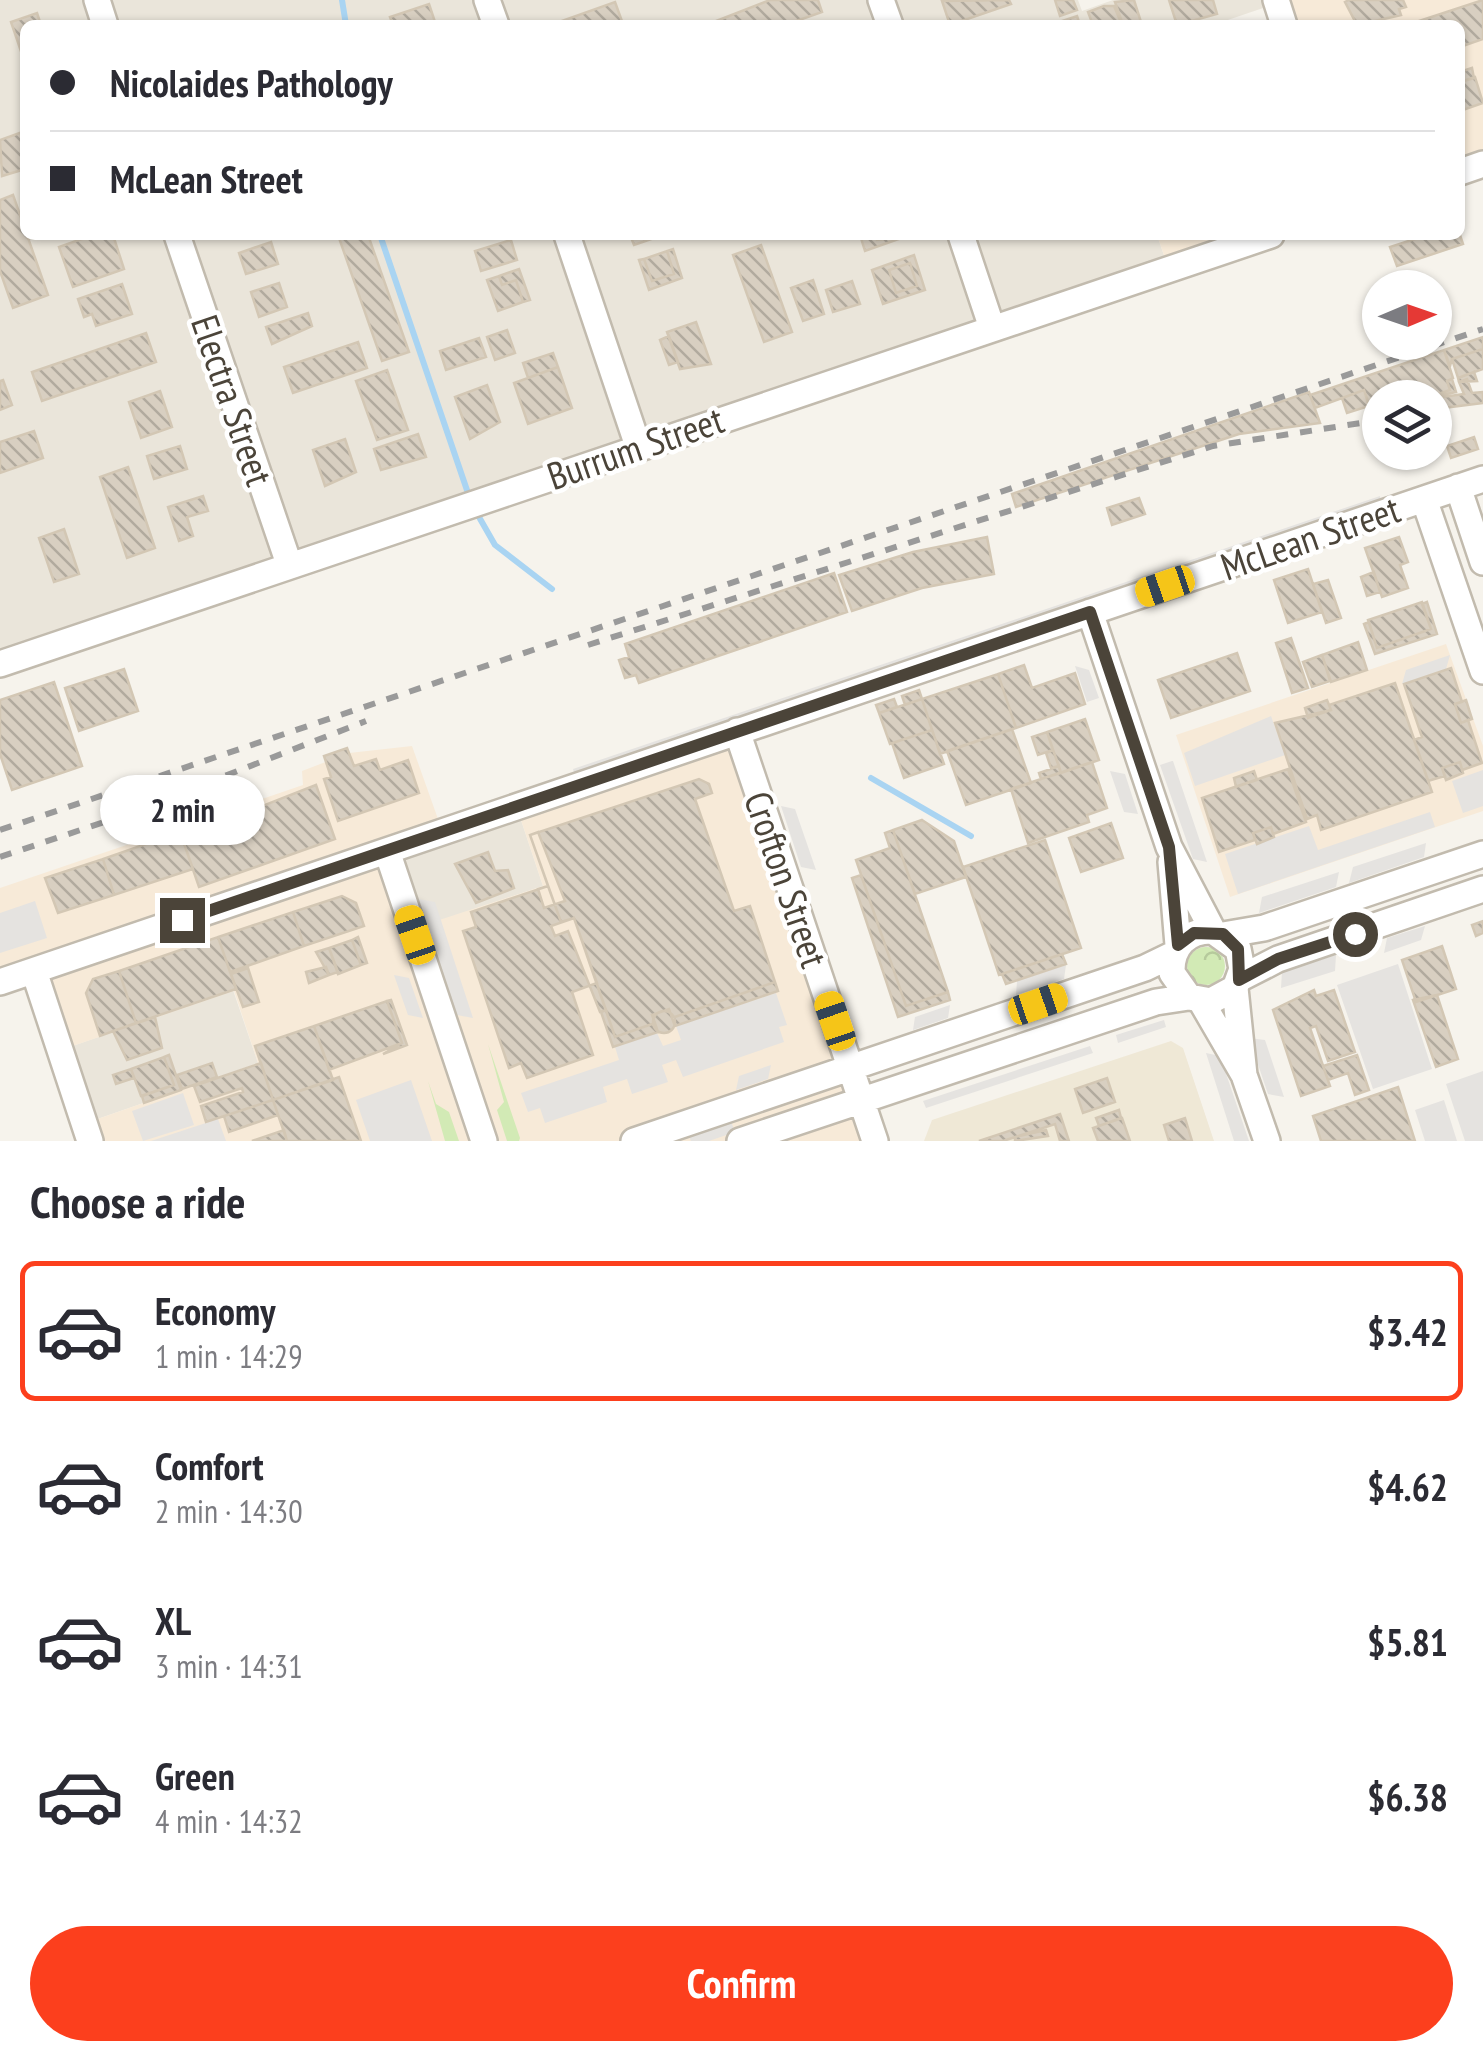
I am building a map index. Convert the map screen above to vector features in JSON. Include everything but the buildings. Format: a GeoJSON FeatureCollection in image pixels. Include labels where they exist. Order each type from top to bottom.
{"type":"FeatureCollection","features":[{"type":"Feature","properties":{"kind":"street","name":"Electra Street"},"geometry":{"type":"LineString","coordinates":[[179,240],[289,564]]}},
{"type":"Feature","properties":{"kind":"street"},"geometry":{"type":"LineString","coordinates":[[569,240],[638,446]]}},
{"type":"Feature","properties":{"kind":"street"},"geometry":{"type":"LineString","coordinates":[[963,240],[992,328]]}},
{"type":"Feature","properties":{"kind":"street","name":"Burrum Street"},"geometry":{"type":"LineString","coordinates":[[0,664],[1256,240]]}},
{"type":"Feature","properties":{"kind":"street","name":"McLean Street"},"geometry":{"type":"LineString","coordinates":[[0,982],[1483,479]]}},
{"type":"Feature","properties":{"kind":"street"},"geometry":{"type":"LineString","coordinates":[[1458,488],[1483,562]]}},
{"type":"Feature","properties":{"kind":"street"},"geometry":{"type":"LineString","coordinates":[[1424,499],[1483,671]]}},
{"type":"Feature","properties":{"kind":"street"},"geometry":{"type":"LineString","coordinates":[[1090,612],[1169,847],[1218,933],[1238,949],[1244,1075]]}},
{"type":"Feature","properties":{"kind":"street","name":"Crofton Street"},"geometry":{"type":"LineString","coordinates":[[737,731],[875,1141]]}},
{"type":"Feature","properties":{"kind":"street"},"geometry":{"type":"LineString","coordinates":[[1169,847],[1176,950],[1172,974],[1195,999],[1244,1075],[1267,1141]]}},
{"type":"Feature","properties":{"kind":"street"},"geometry":{"type":"LineString","coordinates":[[387,851],[484,1141]]}},
{"type":"Feature","properties":{"kind":"street"},"geometry":{"type":"LineString","coordinates":[[634,1141],[1146,968],[1176,950],[1194,933],[1264,928],[1483,854]]}},
{"type":"Feature","properties":{"kind":"street"},"geometry":{"type":"LineString","coordinates":[[740,1141],[1156,1002],[1220,999],[1278,959],[1483,889]]}},
{"type":"Feature","properties":{"kind":"street"},"geometry":{"type":"LineString","coordinates":[[34,971],[90,1141]]}},
{"type":"Feature","properties":{"kind":"shaded area"},"geometry":{"type":"Polygon","coordinates":[[[0,0],[1078,0],[1082,11],[1113,0],[1273,0],[1275,4],[1228,20],[20,20],[20,240],[1159,240],[1169,270],[0,666],[0,0]]]}},
{"type":"Feature","properties":{"kind":"shaded area"},"geometry":{"type":"Polygon","coordinates":[[[1273,0],[1483,0],[1483,167],[1465,172],[1465,20],[1280,20],[1273,0]]]}},
{"type":"Feature","properties":{"kind":"shaded area"},"geometry":{"type":"Polygon","coordinates":[[[1159,240],[1262,240],[1169,270],[1159,240]]]}},
{"type":"Feature","properties":{"kind":"shaded area"},"geometry":{"type":"Polygon","coordinates":[[[1380,496],[1381,502],[575,776],[573,769],[1380,496]]]}},
{"type":"Feature","properties":{"kind":"shaded area"},"geometry":{"type":"Polygon","coordinates":[[[1446,644],[1483,746],[1483,811],[1230,897],[1176,735],[1446,644]]]}},
{"type":"Feature","properties":{"kind":"shaded area"},"geometry":{"type":"Polygon","coordinates":[[[1450,655],[1446,669],[1402,684],[1406,670],[1450,655]]]}},
{"type":"Feature","properties":{"kind":"shaded area"},"geometry":{"type":"Polygon","coordinates":[[[1075,666],[1089,670],[1099,698],[1087,702],[1075,666]]]}},
{"type":"Feature","properties":{"kind":"shaded area"},"geometry":{"type":"Polygon","coordinates":[[[1271,716],[1285,755],[1195,786],[1184,753],[1271,716]]]}},
{"type":"Feature","properties":{"kind":"shaded area"},"geometry":{"type":"Polygon","coordinates":[[[736,733],[873,1141],[92,1141],[86,1123],[258,1063],[234,991],[61,1050],[34,970],[0,980],[0,888],[303,785],[302,771],[349,753],[412,746],[443,833],[389,852],[415,928],[543,886],[517,808],[736,733]]]}},
{"type":"Feature","properties":{"kind":"shaded area"},"geometry":{"type":"Polygon","coordinates":[[[1173,761],[1207,862],[1193,859],[1160,765],[1173,761]]]}},
{"type":"Feature","properties":{"kind":"shaded area"},"geometry":{"type":"Polygon","coordinates":[[[1483,770],[1483,806],[1463,813],[1452,781],[1483,770]]]}},
{"type":"Feature","properties":{"kind":"shaded area"},"geometry":{"type":"Polygon","coordinates":[[[1110,771],[1125,774],[1138,814],[1124,812],[1110,771]]]}},
{"type":"Feature","properties":{"kind":"shaded area"},"geometry":{"type":"Polygon","coordinates":[[[781,806],[795,809],[816,870],[801,867],[781,806]]]}},
{"type":"Feature","properties":{"kind":"shaded area"},"geometry":{"type":"Polygon","coordinates":[[[517,808],[543,886],[415,929],[389,852],[517,808]]]}},
{"type":"Feature","properties":{"kind":"shaded area"},"geometry":{"type":"Polygon","coordinates":[[[1430,812],[1435,827],[1238,894],[1225,854],[1309,826],[1318,850],[1430,812]]]}},
{"type":"Feature","properties":{"kind":"shaded area"},"geometry":{"type":"Polygon","coordinates":[[[1426,843],[1424,857],[1349,883],[1353,867],[1426,843]]]}},
{"type":"Feature","properties":{"kind":"shaded area"},"geometry":{"type":"Polygon","coordinates":[[[1339,872],[1336,887],[1259,913],[1262,897],[1339,872]]]}},
{"type":"Feature","properties":{"kind":"shaded area"},"geometry":{"type":"Polygon","coordinates":[[[418,899],[435,902],[473,1018],[457,1015],[418,899]]]}},
{"type":"Feature","properties":{"kind":"shaded area"},"geometry":{"type":"Polygon","coordinates":[[[35,901],[47,938],[0,953],[0,913],[35,901]]]}},
{"type":"Feature","properties":{"kind":"shaded area"},"geometry":{"type":"Polygon","coordinates":[[[1425,926],[1421,940],[1384,953],[1387,938],[1425,926]]]}},
{"type":"Feature","properties":{"kind":"shaded area"},"geometry":{"type":"Polygon","coordinates":[[[1336,955],[1335,971],[1281,988],[1282,972],[1336,955]]]}},
{"type":"Feature","properties":{"kind":"shaded area"},"geometry":{"type":"Polygon","coordinates":[[[1398,964],[1432,1069],[1373,1089],[1337,985],[1398,964]]]}},
{"type":"Feature","properties":{"kind":"shaded area"},"geometry":{"type":"Polygon","coordinates":[[[1066,965],[1064,979],[1016,995],[1017,981],[1066,965]]]}},
{"type":"Feature","properties":{"kind":"shaded area"},"geometry":{"type":"Polygon","coordinates":[[[394,975],[409,978],[423,1018],[408,1015],[394,975]]]}},
{"type":"Feature","properties":{"kind":"shaded area"},"geometry":{"type":"Polygon","coordinates":[[[233,990],[258,1063],[86,1123],[61,1050],[233,990]]]}},
{"type":"Feature","properties":{"kind":"shaded area"},"geometry":{"type":"Polygon","coordinates":[[[776,993],[787,1025],[779,1027],[784,1042],[683,1077],[676,1060],[662,1065],[668,1082],[632,1094],[627,1079],[603,1087],[607,1102],[545,1123],[540,1108],[528,1112],[521,1093],[619,1060],[615,1047],[657,1033],[663,1046],[681,1040],[676,1026],[776,993]]]}},
{"type":"Feature","properties":{"kind":"shaded area"},"geometry":{"type":"Polygon","coordinates":[[[950,1005],[948,1018],[913,1030],[915,1017],[950,1005]]]}},
{"type":"Feature","properties":{"kind":"shaded area"},"geometry":{"type":"Polygon","coordinates":[[[1164,1020],[1166,1027],[1118,1043],[1116,1035],[1164,1020]]]}},
{"type":"Feature","properties":{"kind":"shaded area"},"geometry":{"type":"Polygon","coordinates":[[[1249,1038],[1265,1040],[1284,1097],[1268,1094],[1249,1038]]]}},
{"type":"Feature","properties":{"kind":"shaded area"},"geometry":{"type":"Polygon","coordinates":[[[1171,1041],[1183,1048],[1214,1141],[924,1141],[932,1120],[1171,1041]]]}},
{"type":"Feature","properties":{"kind":"shaded area"},"geometry":{"type":"Polygon","coordinates":[[[1090,1046],[1093,1053],[926,1108],[923,1101],[1090,1046]]]}},
{"type":"Feature","properties":{"kind":"shaded area"},"geometry":{"type":"Polygon","coordinates":[[[1206,1053],[1220,1056],[1249,1141],[1234,1141],[1206,1053]]]}},
{"type":"Feature","properties":{"kind":"shaded area"},"geometry":{"type":"Polygon","coordinates":[[[771,1065],[768,1079],[736,1090],[739,1076],[771,1065]]]}},
{"type":"Feature","properties":{"kind":"shaded area"},"geometry":{"type":"Polygon","coordinates":[[[1483,1071],[1483,1141],[1465,1141],[1446,1084],[1483,1071]]]}},
{"type":"Feature","properties":{"kind":"shaded area"},"geometry":{"type":"Polygon","coordinates":[[[411,1080],[432,1141],[370,1141],[356,1100],[411,1080]]]}},
{"type":"Feature","properties":{"kind":"shaded area"},"geometry":{"type":"Polygon","coordinates":[[[183,1093],[194,1125],[143,1141],[132,1111],[183,1093]]]}},
{"type":"Feature","properties":{"kind":"shaded area"},"geometry":{"type":"Polygon","coordinates":[[[1444,1100],[1457,1141],[1425,1141],[1415,1110],[1444,1100]]]}},
{"type":"Feature","properties":{"kind":"shaded area"},"geometry":{"type":"Polygon","coordinates":[[[218,1119],[226,1141],[151,1141],[218,1119]]]}},
{"type":"Feature","properties":{"kind":"shaded area"},"geometry":{"type":"Polygon","coordinates":[[[730,1119],[735,1132],[709,1141],[691,1141],[688,1134],[730,1119]]]}},
{"type":"Feature","properties":{"kind":"green space"},"geometry":{"type":"Polygon","coordinates":[[[1206,947],[1220,952],[1225,966],[1220,980],[1206,985],[1192,980],[1187,966],[1192,952],[1206,947]]]}},
{"type":"Feature","properties":{"kind":"green space"},"geometry":{"type":"Polygon","coordinates":[[[488,1044],[519,1141],[507,1141],[497,1110],[504,1102],[488,1044]]]}},
{"type":"Feature","properties":{"kind":"green space"},"geometry":{"type":"Polygon","coordinates":[[[428,1081],[436,1104],[449,1112],[459,1141],[445,1141],[428,1081]]]}},
{"type":"Feature","properties":{"kind":"waterway"},"geometry":{"type":"LineString","coordinates":[[342,0],[345,20]]}},
{"type":"Feature","properties":{"kind":"waterway"},"geometry":{"type":"LineString","coordinates":[[382,240],[470,499]]}},
{"type":"Feature","properties":{"kind":"waterway"},"geometry":{"type":"LineString","coordinates":[[475,510],[495,545],[552,589]]}},
{"type":"Feature","properties":{"kind":"waterway"},"geometry":{"type":"LineString","coordinates":[[871,778],[971,836]]}},
{"type":"Feature","properties":{"kind":"railway"},"geometry":{"type":"LineString","coordinates":[[0,830],[1483,329]]}},
{"type":"Feature","properties":{"kind":"railway"},"geometry":{"type":"LineString","coordinates":[[588,645],[1213,446],[1362,423]]}},
{"type":"Feature","properties":{"kind":"railway"},"geometry":{"type":"LineString","coordinates":[[0,857],[122,816],[366,721]]}},
{"type":"Feature","properties":{"kind":"route"},"geometry":{"type":"LineString","coordinates":[[182,920],[1090,612],[1169,847],[1178,945],[1194,933],[1223,934],[1242,959],[1239,980],[1278,959],[1355,934]]}}]}
